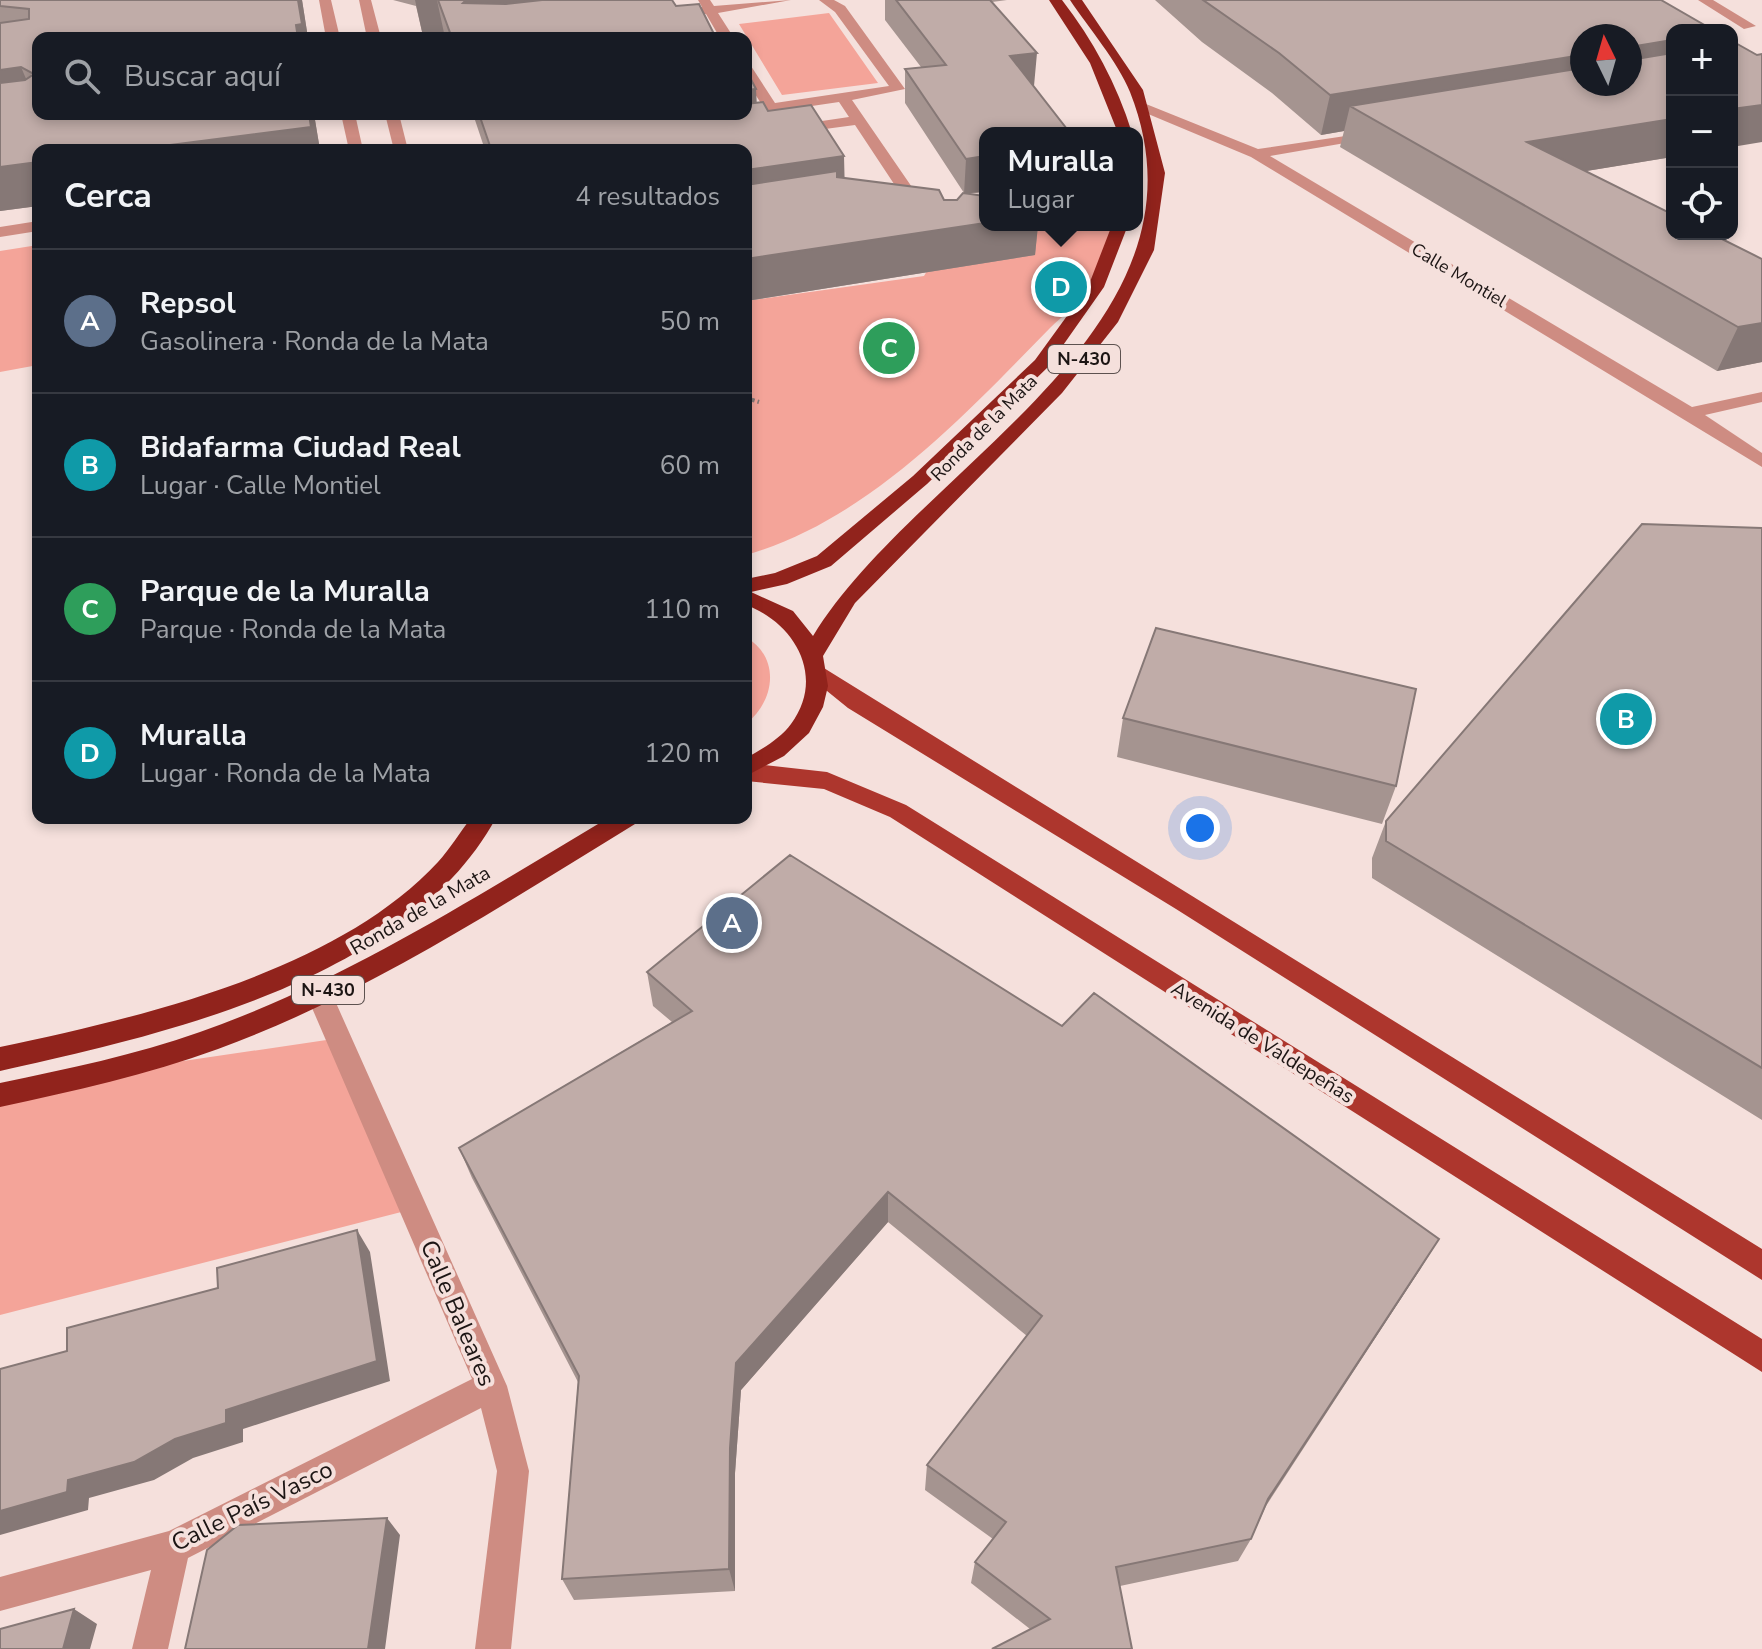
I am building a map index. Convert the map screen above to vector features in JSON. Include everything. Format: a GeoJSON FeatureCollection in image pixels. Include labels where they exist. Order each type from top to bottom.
{"type":"FeatureCollection","features":[{"type":"Feature","properties":{"kind":"highway"},"geometry":{"type":"LineString","coordinates":[[1055,0],[1070,17],[1112,96],[1123,127]]}},
{"type":"Feature","properties":{"kind":"highway","name":"Ronda de la Mata"},"geometry":{"type":"LineString","coordinates":[[817,663],[860,584],[1075,372],[1132,289],[1152,229],[1159,163],[1146,108],[1076,0]]}},
{"type":"Feature","properties":{"kind":"highway","name":"Ronda de la Mata"},"geometry":{"type":"LineString","coordinates":[[752,585],[780,579],[824,561],[920,480],[1041,364],[1096,287],[1118,231]]}},
{"type":"Feature","properties":{"kind":"highway"},"geometry":{"type":"LineString","coordinates":[[752,600],[781,613],[802,631],[817,663]]}},
{"type":"Feature","properties":{"kind":"highway","name":"N-430"},"geometry":{"type":"LineString","coordinates":[[752,766],[773,754],[800,729],[815,702],[817,663]]}},
{"type":"Feature","properties":{"kind":"highway","name":"Ronda de la Mata"},"geometry":{"type":"LineString","coordinates":[[0,1095],[103,1074],[236,1031],[407,950],[617,824]]}},
{"type":"Feature","properties":{"kind":"highway","name":"Ronda de la Mata"},"geometry":{"type":"LineString","coordinates":[[0,1059],[107,1037],[218,1003],[366,935],[448,868],[472,830]]}},
{"type":"Feature","properties":{"kind":"main road"},"geometry":{"type":"LineString","coordinates":[[817,663],[856,702],[1185,902],[1762,1266]]}},
{"type":"Feature","properties":{"kind":"main road","name":"Avenida de Valdepeñas"},"geometry":{"type":"LineString","coordinates":[[752,771],[827,781],[898,811],[1762,1357]]}},
{"type":"Feature","properties":{"kind":"street"},"geometry":{"type":"LineString","coordinates":[[325,0],[332,32]]}},
{"type":"Feature","properties":{"kind":"street"},"geometry":{"type":"LineString","coordinates":[[365,0],[373,32]]}},
{"type":"Feature","properties":{"kind":"street"},"geometry":{"type":"LineString","coordinates":[[657,16],[707,5],[785,0]]}},
{"type":"Feature","properties":{"kind":"street"},"geometry":{"type":"LineString","coordinates":[[752,78],[771,108],[898,89],[840,9],[825,0]]}},
{"type":"Feature","properties":{"kind":"street"},"geometry":{"type":"LineString","coordinates":[[1704,0],[1749,26]]}},
{"type":"Feature","properties":{"kind":"street"},"geometry":{"type":"LineString","coordinates":[[707,5],[723,32]]}},
{"type":"Feature","properties":{"kind":"street"},"geometry":{"type":"LineString","coordinates":[[843,97],[908,193],[864,200]]}},
{"type":"Feature","properties":{"kind":"street","name":"Calle Montiel"},"geometry":{"type":"LineString","coordinates":[[1146,108],[1256,154],[1689,413],[1762,461]]}},
{"type":"Feature","properties":{"kind":"street"},"geometry":{"type":"LineString","coordinates":[[349,120],[355,144]]}},
{"type":"Feature","properties":{"kind":"street"},"geometry":{"type":"LineString","coordinates":[[394,120],[400,144]]}},
{"type":"Feature","properties":{"kind":"street"},"geometry":{"type":"LineString","coordinates":[[781,131],[857,120]]}},
{"type":"Feature","properties":{"kind":"street"},"geometry":{"type":"LineString","coordinates":[[1256,154],[1395,130]]}},
{"type":"Feature","properties":{"kind":"street"},"geometry":{"type":"LineString","coordinates":[[0,232],[32,227]]}},
{"type":"Feature","properties":{"kind":"street"},"geometry":{"type":"LineString","coordinates":[[1689,413],[1762,397]]}},
{"type":"Feature","properties":{"kind":"street","name":"Calle Baleares"},"geometry":{"type":"LineString","coordinates":[[319,994],[491,1386],[513,1471],[493,1649]]}},
{"type":"Feature","properties":{"kind":"street","name":"Calle País Vasco"},"geometry":{"type":"LineString","coordinates":[[0,1594],[174,1547],[491,1386]]}},
{"type":"Feature","properties":{"kind":"street"},"geometry":{"type":"LineString","coordinates":[[150,1649],[174,1547]]}},
{"type":"Feature","properties":{"kind":"path"},"geometry":{"type":"LineString","coordinates":[[752,400],[759,402]]}},
{"type":"Feature","properties":{"kind":"shaded area"},"geometry":{"type":"Polygon","coordinates":[[[829,13],[878,83],[782,95],[752,45],[752,32],[744,32],[739,24],[829,13]]]}},
{"type":"Feature","properties":{"kind":"shaded area"},"geometry":{"type":"Polygon","coordinates":[[[979,226],[979,231],[1117,231],[1095,288],[912,461],[833,517],[791,539],[752,553],[752,300],[924,276],[951,231],[979,226]]]}},
{"type":"Feature","properties":{"kind":"shaded area"},"geometry":{"type":"Polygon","coordinates":[[[32,246],[32,366],[0,372],[0,251],[32,246]]]}},
{"type":"Feature","properties":{"kind":"shaded area"},"geometry":{"type":"Polygon","coordinates":[[[752,642],[765,656],[770,680],[768,692],[752,719],[752,642]]]}},
{"type":"Feature","properties":{"kind":"shaded area"},"geometry":{"type":"Polygon","coordinates":[[[340,1038],[413,1209],[0,1315],[0,1088],[340,1038]]]}},
{"type":"Feature","properties":{"kind":"building"},"geometry":{"type":"Polygon","coordinates":[[[0,0],[298,0],[302,24],[296,25],[297,32],[32,32],[32,73],[21,67],[0,70],[0,23],[29,19],[29,9],[0,6],[0,0]]]}},
{"type":"Feature","properties":{"kind":"building"},"geometry":{"type":"Polygon","coordinates":[[[438,0],[506,4],[542,0],[672,0],[676,6],[699,4],[713,32],[450,32],[438,0]]]}},
{"type":"Feature","properties":{"kind":"building"},"geometry":{"type":"Polygon","coordinates":[[[896,0],[990,0],[1037,53],[1010,56],[1065,127],[979,127],[979,157],[966,159],[905,69],[946,65],[896,0]]]}},
{"type":"Feature","properties":{"kind":"building"},"geometry":{"type":"Polygon","coordinates":[[[1203,0],[1661,0],[1703,24],[1666,24],[1666,41],[1642,45],[1642,24],[1570,24],[1570,57],[1330,95],[1279,53],[1203,0]]]}},
{"type":"Feature","properties":{"kind":"building"},"geometry":{"type":"Polygon","coordinates":[[[1738,44],[1757,55],[1762,54],[1762,105],[1738,108],[1738,44]]]}},
{"type":"Feature","properties":{"kind":"building"},"geometry":{"type":"Polygon","coordinates":[[[1666,54],[1666,120],[1527,142],[1666,211],[1666,240],[1724,240],[1762,259],[1762,323],[1738,327],[1350,106],[1570,70],[1570,96],[1642,96],[1642,58],[1666,54]]]}},
{"type":"Feature","properties":{"kind":"building"},"geometry":{"type":"Polygon","coordinates":[[[32,75],[32,120],[310,120],[311,127],[178,144],[32,144],[32,163],[0,167],[0,83],[25,80],[32,75]]]}},
{"type":"Feature","properties":{"kind":"building"},"geometry":{"type":"Polygon","coordinates":[[[763,102],[768,111],[811,105],[844,156],[752,169],[752,144],[489,144],[481,120],[752,120],[752,103],[763,102]]]}},
{"type":"Feature","properties":{"kind":"building"},"geometry":{"type":"Polygon","coordinates":[[[837,171],[837,177],[939,190],[944,200],[957,200],[963,193],[979,195],[979,224],[752,258],[752,184],[837,171]]]}},
{"type":"Feature","properties":{"kind":"building"},"geometry":{"type":"Polygon","coordinates":[[[1642,524],[1762,528],[1762,1068],[1386,841],[1386,821],[1642,524]]]}},
{"type":"Feature","properties":{"kind":"building"},"geometry":{"type":"Polygon","coordinates":[[[1156,628],[1416,689],[1396,786],[1123,718],[1156,628]]]}},
{"type":"Feature","properties":{"kind":"building"},"geometry":{"type":"Polygon","coordinates":[[[790,855],[1062,1026],[1094,993],[1439,1239],[1268,1499],[1251,1539],[1116,1567],[1132,1649],[992,1649],[1050,1619],[975,1562],[1006,1522],[927,1465],[1042,1316],[888,1192],[736,1363],[730,1448],[729,1569],[562,1579],[579,1376],[459,1148],[692,1011],[647,972],[790,855]]]}},
{"type":"Feature","properties":{"kind":"building"},"geometry":{"type":"Polygon","coordinates":[[[357,1230],[377,1361],[226,1410],[226,1423],[175,1439],[134,1462],[68,1480],[67,1492],[0,1511],[0,1369],[67,1351],[67,1328],[218,1288],[217,1268],[357,1230]]]}},
{"type":"Feature","properties":{"kind":"building"},"geometry":{"type":"Polygon","coordinates":[[[387,1518],[368,1649],[185,1649],[207,1550],[238,1525],[387,1518]]]}},
{"type":"Feature","properties":{"kind":"building"},"geometry":{"type":"Polygon","coordinates":[[[74,1609],[63,1649],[0,1649],[0,1629],[74,1609]]]}},
{"type":"Feature","properties":{"kind":"place","name":"Muralla"},"geometry":{"type":"Point","coordinates":[1061,287]}},
{"type":"Feature","properties":{"kind":"place","name":"Parque de la Muralla"},"geometry":{"type":"Point","coordinates":[889,348]}},
{"type":"Feature","properties":{"kind":"place","name":"Bidafarma Ciudad Real"},"geometry":{"type":"Point","coordinates":[1626,719]}},
{"type":"Feature","properties":{"kind":"place","name":"Repsol"},"geometry":{"type":"Point","coordinates":[732,923]}}]}
